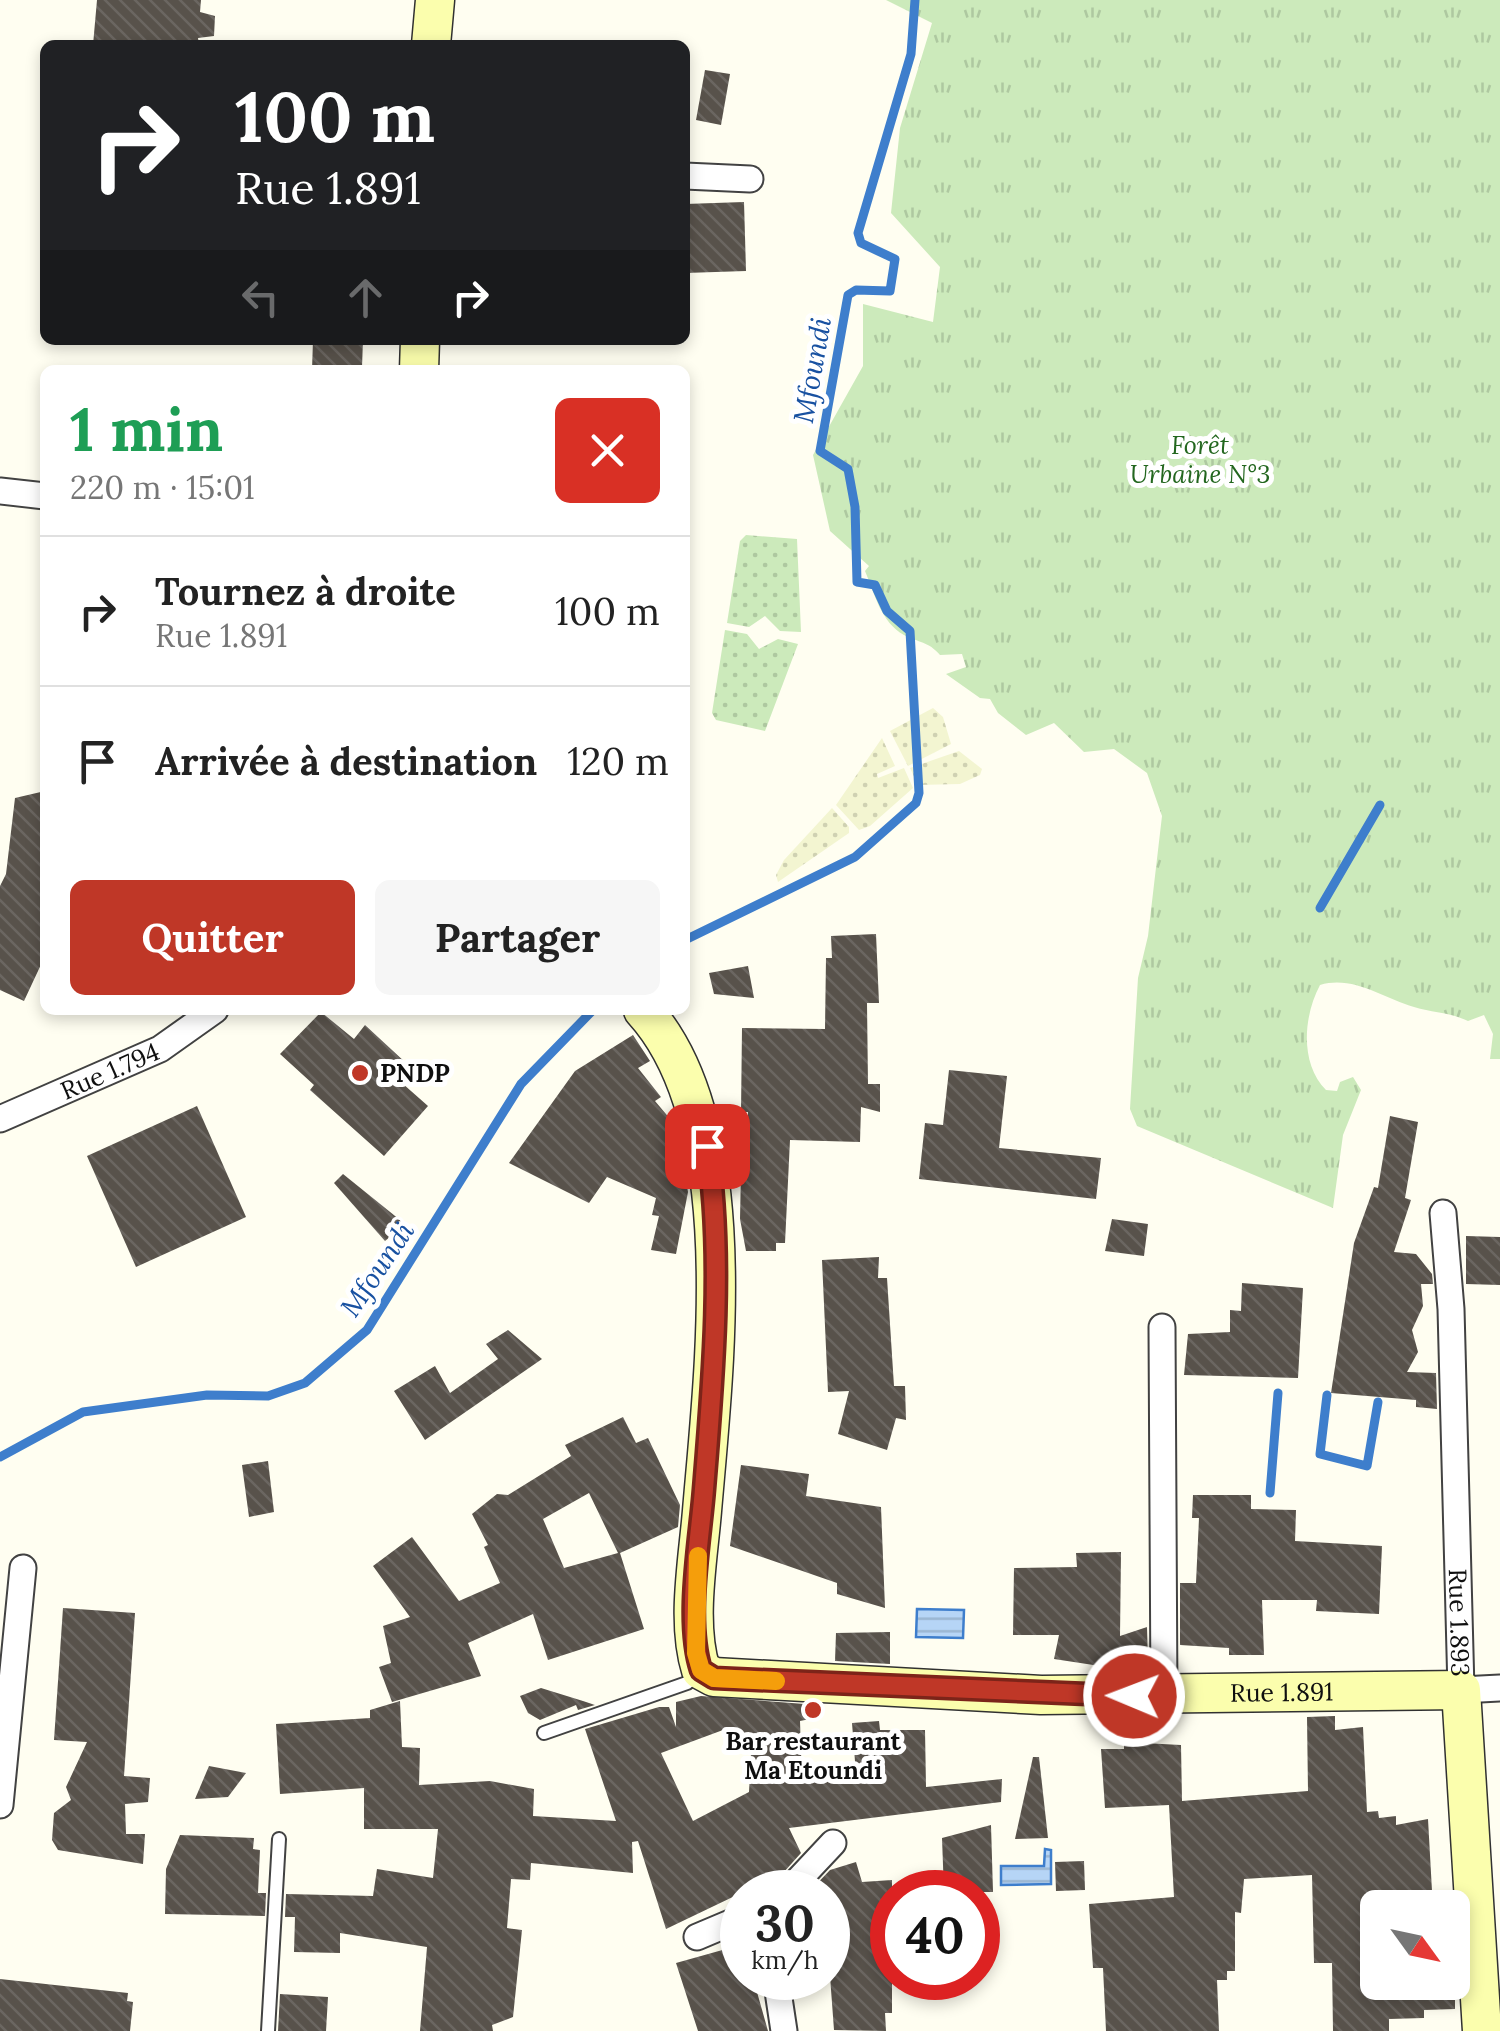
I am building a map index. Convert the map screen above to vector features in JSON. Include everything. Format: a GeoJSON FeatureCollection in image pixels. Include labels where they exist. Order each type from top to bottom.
{"type":"FeatureCollection","features":[{"type":"Feature","properties":{"kind":"street"},"geometry":{"type":"LineString","coordinates":[[431,40],[436,0]]}},
{"type":"Feature","properties":{"kind":"street"},"geometry":{"type":"LineString","coordinates":[[690,176],[750,179]]}},
{"type":"Feature","properties":{"kind":"street"},"geometry":{"type":"LineString","coordinates":[[0,491],[40,495]]}},
{"type":"Feature","properties":{"kind":"street","name":"Rue 1.794"},"geometry":{"type":"LineString","coordinates":[[0,1119],[160,1049],[208,1015]]}},
{"type":"Feature","properties":{"kind":"street"},"geometry":{"type":"LineString","coordinates":[[648,1015],[664,1036],[690,1085],[711,1173],[714,1372],[698,1564],[696,1653],[701,1670]]}},
{"type":"Feature","properties":{"kind":"street","name":"Rue 1.893"},"geometry":{"type":"LineString","coordinates":[[1444,1212],[1452,1309],[1461,1690],[1482,2031]]}},
{"type":"Feature","properties":{"kind":"street"},"geometry":{"type":"LineString","coordinates":[[1162,1327],[1164,1697]]}},
{"type":"Feature","properties":{"kind":"street"},"geometry":{"type":"LineString","coordinates":[[0,1805],[23,1568]]}},
{"type":"Feature","properties":{"kind":"street","name":"Rue 1.891"},"geometry":{"type":"LineString","coordinates":[[701,1670],[714,1678],[1164,1697],[1461,1690]]}},
{"type":"Feature","properties":{"kind":"street"},"geometry":{"type":"LineString","coordinates":[[1461,1690],[1500,1688]]}},
{"type":"Feature","properties":{"kind":"street"},"geometry":{"type":"LineString","coordinates":[[808,1870],[833,1843]]}},
{"type":"Feature","properties":{"kind":"street"},"geometry":{"type":"LineString","coordinates":[[698,1937],[720,1928]]}},
{"type":"Feature","properties":{"kind":"street"},"geometry":{"type":"LineString","coordinates":[[779,2000],[784,2031]]}},
{"type":"Feature","properties":{"kind":"lane"},"geometry":{"type":"LineString","coordinates":[[544,1732],[687,1683],[701,1670]]}},
{"type":"Feature","properties":{"kind":"lane"},"geometry":{"type":"LineString","coordinates":[[268,2031],[279,1838]]}},
{"type":"Feature","properties":{"kind":"green space","name":"Forêt Urbaine N°3"},"geometry":{"type":"Polygon","coordinates":[[[886,0],[1500,0],[1500,1059],[1490,1059],[1493,1034],[1484,1015],[1468,1021],[1414,1007],[1356,985],[1320,985],[1308,1025],[1312,1067],[1326,1090],[1337,1091],[1340,1082],[1353,1077],[1361,1090],[1343,1135],[1333,1208],[1137,1126],[1130,1109],[1138,978],[1148,936],[1162,816],[1147,773],[1114,749],[1084,752],[1054,723],[1026,735],[998,713],[990,699],[980,698],[946,674],[966,667],[962,654],[940,655],[896,630],[876,598],[865,571],[869,566],[830,531],[813,455],[863,366],[863,304],[933,322],[940,267],[891,213],[900,128],[932,23],[886,0]]]}},
{"type":"Feature","properties":{"kind":"green space"},"geometry":{"type":"Polygon","coordinates":[[[746,535],[797,539],[801,632],[780,631],[765,616],[749,627],[727,623],[740,541],[746,535]]]}},
{"type":"Feature","properties":{"kind":"green space"},"geometry":{"type":"Polygon","coordinates":[[[725,630],[747,634],[759,649],[778,639],[798,644],[765,731],[716,720],[712,713],[725,630]]]}},
{"type":"Feature","properties":{"kind":"green space"},"geometry":{"type":"Polygon","coordinates":[[[933,708],[943,717],[951,744],[908,766],[890,731],[933,708]]]}},
{"type":"Feature","properties":{"kind":"green space"},"geometry":{"type":"Polygon","coordinates":[[[882,738],[895,766],[877,774],[878,778],[904,768],[913,788],[870,826],[859,830],[836,805],[882,738]]]}},
{"type":"Feature","properties":{"kind":"green space"},"geometry":{"type":"Polygon","coordinates":[[[959,751],[982,769],[980,775],[960,784],[918,785],[910,768],[959,751]]]}},
{"type":"Feature","properties":{"kind":"green space"},"geometry":{"type":"Polygon","coordinates":[[[832,808],[849,827],[849,833],[778,882],[776,875],[784,860],[832,808]]]}},
{"type":"Feature","properties":{"kind":"water"},"geometry":{"type":"Polygon","coordinates":[[[917,1609],[964,1610],[963,1638],[916,1637],[917,1609]]]}},
{"type":"Feature","properties":{"kind":"water"},"geometry":{"type":"Polygon","coordinates":[[[1045,1849],[1051,1850],[1051,1884],[1001,1885],[1001,1866],[1044,1866],[1045,1849]]]}},
{"type":"Feature","properties":{"kind":"building"},"geometry":{"type":"Polygon","coordinates":[[[97,0],[201,0],[200,12],[215,16],[214,36],[198,40],[93,40],[97,0]]]}},
{"type":"Feature","properties":{"kind":"building"},"geometry":{"type":"Polygon","coordinates":[[[705,70],[730,74],[721,125],[696,120],[705,70]]]}},
{"type":"Feature","properties":{"kind":"building"},"geometry":{"type":"Polygon","coordinates":[[[744,202],[746,271],[690,273],[690,204],[744,202]]]}},
{"type":"Feature","properties":{"kind":"building"},"geometry":{"type":"Polygon","coordinates":[[[313,345],[363,345],[362,365],[312,365],[313,345]]]}},
{"type":"Feature","properties":{"kind":"building"},"geometry":{"type":"Polygon","coordinates":[[[40,792],[40,967],[24,1001],[0,990],[0,886],[6,874],[15,798],[40,792]]]}},
{"type":"Feature","properties":{"kind":"building"},"geometry":{"type":"Polygon","coordinates":[[[876,934],[879,1003],[867,1003],[868,1084],[880,1084],[880,1112],[861,1107],[860,1142],[790,1140],[785,1243],[776,1243],[776,1251],[746,1251],[740,1219],[741,1171],[747,1171],[748,1112],[741,1112],[742,1028],[825,1029],[826,958],[832,958],[831,936],[876,934]]]}},
{"type":"Feature","properties":{"kind":"building"},"geometry":{"type":"Polygon","coordinates":[[[748,966],[754,998],[714,994],[709,973],[748,966]]]}},
{"type":"Feature","properties":{"kind":"building"},"geometry":{"type":"Polygon","coordinates":[[[318,1015],[325,1015],[354,1039],[365,1025],[406,1063],[394,1076],[428,1106],[384,1156],[310,1090],[314,1085],[280,1054],[318,1015]]]}},
{"type":"Feature","properties":{"kind":"building"},"geometry":{"type":"Polygon","coordinates":[[[633,1035],[650,1061],[638,1068],[661,1097],[655,1101],[676,1126],[688,1192],[676,1254],[651,1250],[659,1216],[652,1215],[656,1198],[607,1177],[589,1203],[509,1163],[575,1071],[633,1035]]]}},
{"type":"Feature","properties":{"kind":"building"},"geometry":{"type":"Polygon","coordinates":[[[949,1070],[1007,1076],[999,1148],[1101,1158],[1096,1199],[919,1179],[925,1123],[943,1125],[949,1070]]]}},
{"type":"Feature","properties":{"kind":"building"},"geometry":{"type":"Polygon","coordinates":[[[197,1106],[246,1217],[136,1267],[87,1156],[197,1106]]]}},
{"type":"Feature","properties":{"kind":"building"},"geometry":{"type":"Polygon","coordinates":[[[1390,1116],[1418,1122],[1405,1198],[1411,1200],[1394,1252],[1416,1254],[1432,1274],[1433,1284],[1421,1284],[1423,1306],[1412,1330],[1418,1352],[1407,1372],[1436,1373],[1437,1409],[1416,1407],[1416,1400],[1331,1393],[1354,1243],[1374,1187],[1378,1188],[1390,1116]]]}},
{"type":"Feature","properties":{"kind":"building"},"geometry":{"type":"Polygon","coordinates":[[[343,1174],[405,1224],[385,1241],[334,1183],[343,1174]]]}},
{"type":"Feature","properties":{"kind":"building"},"geometry":{"type":"Polygon","coordinates":[[[1112,1219],[1148,1224],[1144,1256],[1105,1251],[1112,1219]]]}},
{"type":"Feature","properties":{"kind":"building"},"geometry":{"type":"Polygon","coordinates":[[[1466,1236],[1500,1237],[1500,1285],[1466,1284],[1466,1236]]]}},
{"type":"Feature","properties":{"kind":"building"},"geometry":{"type":"Polygon","coordinates":[[[879,1257],[878,1278],[887,1278],[894,1386],[905,1386],[906,1420],[896,1418],[887,1450],[838,1434],[849,1391],[828,1392],[822,1260],[879,1257]]]}},
{"type":"Feature","properties":{"kind":"building"},"geometry":{"type":"Polygon","coordinates":[[[1242,1283],[1303,1288],[1298,1378],[1184,1375],[1188,1334],[1230,1332],[1230,1310],[1241,1311],[1242,1283]]]}},
{"type":"Feature","properties":{"kind":"building"},"geometry":{"type":"Polygon","coordinates":[[[508,1330],[542,1359],[425,1440],[394,1391],[435,1366],[450,1393],[498,1359],[486,1344],[508,1330]]]}},
{"type":"Feature","properties":{"kind":"building"},"geometry":{"type":"Polygon","coordinates":[[[623,1417],[636,1443],[648,1438],[680,1505],[678,1527],[620,1553],[644,1629],[548,1660],[533,1614],[468,1643],[481,1676],[392,1702],[379,1667],[391,1663],[383,1626],[410,1617],[373,1566],[412,1537],[459,1601],[500,1583],[484,1547],[488,1545],[472,1514],[497,1494],[508,1495],[571,1456],[565,1445],[623,1417]],[[589,1493],[543,1519],[564,1568],[618,1553],[589,1493]]]}},
{"type":"Feature","properties":{"kind":"building"},"geometry":{"type":"Polygon","coordinates":[[[268,1461],[274,1512],[249,1517],[242,1465],[268,1461]]]}},
{"type":"Feature","properties":{"kind":"building"},"geometry":{"type":"Polygon","coordinates":[[[741,1465],[809,1474],[806,1496],[881,1507],[885,1608],[837,1594],[837,1583],[730,1546],[741,1465]]]}},
{"type":"Feature","properties":{"kind":"building"},"geometry":{"type":"Polygon","coordinates":[[[1193,1495],[1251,1495],[1251,1509],[1296,1510],[1295,1541],[1382,1546],[1379,1614],[1316,1611],[1317,1600],[1262,1600],[1264,1655],[1229,1655],[1229,1648],[1180,1645],[1180,1583],[1196,1583],[1199,1518],[1192,1518],[1193,1495]]]}},
{"type":"Feature","properties":{"kind":"building"},"geometry":{"type":"Polygon","coordinates":[[[1121,1552],[1120,1636],[1147,1627],[1148,1664],[1139,1664],[1140,1671],[1099,1672],[1100,1666],[1054,1659],[1059,1635],[1013,1635],[1014,1568],[1077,1567],[1076,1553],[1121,1552]]]}},
{"type":"Feature","properties":{"kind":"building"},"geometry":{"type":"Polygon","coordinates":[[[63,1608],[135,1613],[124,1776],[150,1778],[148,1802],[125,1804],[126,1834],[145,1834],[143,1864],[58,1850],[52,1840],[54,1813],[71,1800],[66,1787],[87,1742],[54,1740],[63,1608]]]}},
{"type":"Feature","properties":{"kind":"building"},"geometry":{"type":"Polygon","coordinates":[[[890,1632],[890,1664],[835,1661],[836,1633],[890,1632]]]}},
{"type":"Feature","properties":{"kind":"building"},"geometry":{"type":"Polygon","coordinates":[[[541,1688],[595,1705],[578,1710],[576,1705],[540,1720],[528,1713],[520,1696],[541,1688]]]}},
{"type":"Feature","properties":{"kind":"building"},"geometry":{"type":"Polygon","coordinates":[[[701,1696],[818,1705],[820,1717],[800,1721],[802,1781],[856,1774],[852,1723],[879,1721],[880,1730],[925,1730],[926,1787],[1002,1779],[1001,1802],[789,1828],[801,1853],[786,1870],[720,1870],[720,1903],[666,1929],[638,1841],[632,1842],[633,1873],[531,1863],[530,1880],[511,1879],[507,1928],[522,1930],[513,2017],[492,2025],[493,2031],[420,2031],[427,1947],[340,1933],[340,1953],[294,1952],[295,1917],[285,1917],[286,1894],[373,1896],[377,1869],[433,1878],[438,1829],[364,1829],[364,1788],[280,1794],[276,1724],[370,1718],[370,1710],[400,1701],[402,1747],[420,1748],[419,1785],[490,1781],[534,1789],[533,1816],[616,1821],[585,1729],[659,1707],[669,1707],[676,1727],[676,1702],[701,1696]],[[723,1730],[661,1753],[693,1821],[749,1792],[751,1753],[730,1753],[723,1730]]]}},
{"type":"Feature","properties":{"kind":"building"},"geometry":{"type":"Polygon","coordinates":[[[1335,1716],[1335,1730],[1363,1727],[1367,1812],[1378,1811],[1379,1818],[1396,1816],[1396,1825],[1428,1819],[1432,1890],[1360,1890],[1360,2000],[1455,2000],[1455,2009],[1424,2010],[1424,2018],[1389,2019],[1389,2031],[1333,2031],[1332,1963],[1314,1963],[1312,1875],[1244,1879],[1241,1913],[1235,1912],[1235,1971],[1227,1971],[1227,1980],[1217,1980],[1219,2031],[1106,2031],[1103,1968],[1093,1968],[1089,1904],[1174,1897],[1169,1805],[1105,1808],[1101,1749],[1124,1749],[1124,1742],[1181,1745],[1182,1801],[1308,1791],[1307,1717],[1335,1716]]]}},
{"type":"Feature","properties":{"kind":"building"},"geometry":{"type":"Polygon","coordinates":[[[1033,1757],[1039,1757],[1048,1838],[1015,1839],[1033,1757]]]}},
{"type":"Feature","properties":{"kind":"building"},"geometry":{"type":"Polygon","coordinates":[[[209,1766],[246,1773],[228,1797],[195,1799],[209,1766]]]}},
{"type":"Feature","properties":{"kind":"building"},"geometry":{"type":"Polygon","coordinates":[[[991,1825],[992,1870],[943,1870],[942,1838],[991,1825]]]}},
{"type":"Feature","properties":{"kind":"building"},"geometry":{"type":"Polygon","coordinates":[[[180,1835],[254,1838],[253,1849],[260,1850],[258,1893],[266,1893],[265,1916],[165,1914],[166,1869],[180,1835]]]}},
{"type":"Feature","properties":{"kind":"building"},"geometry":{"type":"Polygon","coordinates":[[[1084,1861],[1085,1890],[1056,1891],[1055,1862],[1084,1861]]]}},
{"type":"Feature","properties":{"kind":"building"},"geometry":{"type":"Polygon","coordinates":[[[856,1862],[862,1882],[870,1881],[870,2000],[892,2000],[892,2013],[885,2013],[886,2031],[834,2030],[832,2000],[850,2000],[850,1870],[830,1870],[856,1862]]]}},
{"type":"Feature","properties":{"kind":"building"},"geometry":{"type":"Polygon","coordinates":[[[720,1951],[720,2000],[759,2000],[768,2031],[698,2031],[676,1963],[720,1951]]]}},
{"type":"Feature","properties":{"kind":"building"},"geometry":{"type":"Polygon","coordinates":[[[0,1979],[128,1993],[127,2001],[133,2002],[130,2031],[0,2031],[0,1979]]]}},
{"type":"Feature","properties":{"kind":"building"},"geometry":{"type":"Polygon","coordinates":[[[280,1994],[328,1997],[326,2031],[278,2031],[280,1994]]]}},
{"type":"Feature","properties":{"kind":"waterway","name":"Mfoundi"},"geometry":{"type":"LineString","coordinates":[[690,938],[855,857],[916,803],[919,793],[910,631],[887,611],[875,585],[857,582],[855,507],[848,469],[820,451],[848,295],[856,290],[890,291],[895,259],[861,243],[858,233],[911,54],[915,0]]}},
{"type":"Feature","properties":{"kind":"waterway"},"geometry":{"type":"LineString","coordinates":[[1320,908],[1380,805]]}},
{"type":"Feature","properties":{"kind":"waterway","name":"Mfoundi"},"geometry":{"type":"LineString","coordinates":[[0,1457],[83,1412],[207,1395],[268,1396],[305,1383],[367,1330],[521,1084],[588,1015]]}},
{"type":"Feature","properties":{"kind":"waterway"},"geometry":{"type":"LineString","coordinates":[[1270,1493],[1278,1393]]}},
{"type":"Feature","properties":{"kind":"waterway"},"geometry":{"type":"LineString","coordinates":[[1327,1395],[1320,1454],[1367,1466],[1378,1402]]}},
{"type":"Feature","properties":{"kind":"slow traffic"},"geometry":{"type":"LineString","coordinates":[[698,1556],[696,1653],[701,1670],[714,1678],[776,1681]]}},
{"type":"Feature","properties":{"kind":"place","name":"PNDP"},"geometry":{"type":"Point","coordinates":[360,1073]}},
{"type":"Feature","properties":{"kind":"place","name":"Bar restaurant Ma Etoundi"},"geometry":{"type":"Point","coordinates":[813,1710]}},
{"type":"Feature","properties":{"kind":"route"},"geometry":{"type":"LineString","coordinates":[[707,1146],[711,1173],[714,1372],[698,1564],[696,1653],[701,1670],[714,1678],[1134,1696]]}}]}
